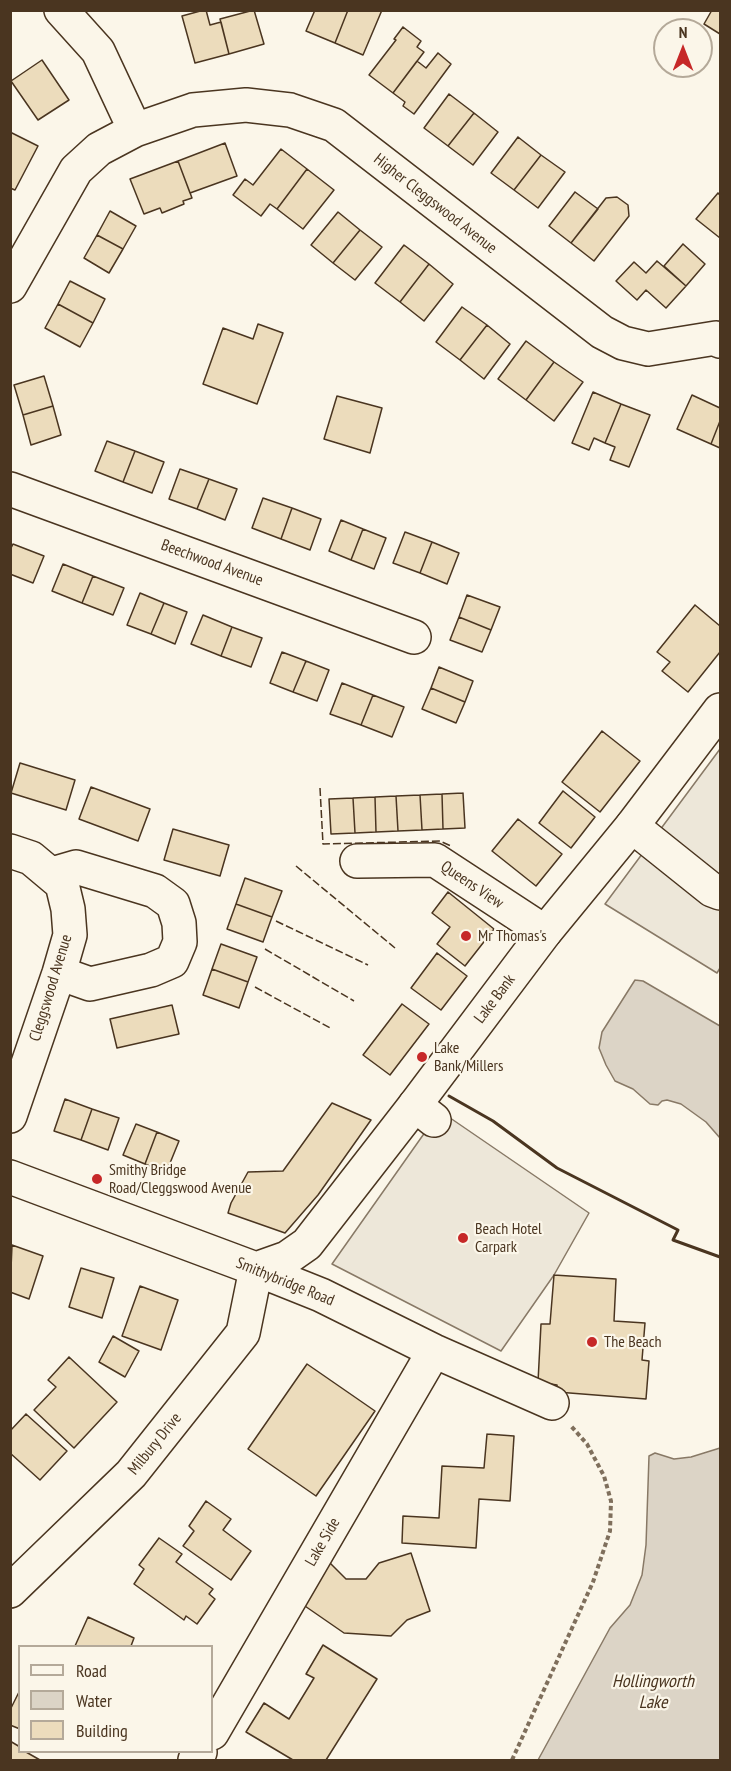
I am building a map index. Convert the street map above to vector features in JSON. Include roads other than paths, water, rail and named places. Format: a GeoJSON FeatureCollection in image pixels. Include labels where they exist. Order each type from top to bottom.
{"type":"FeatureCollection","features":[{"type":"Feature","properties":{"kind":"street"},"geometry":{"type":"LineString","coordinates":[[10,286],[76,170],[99,149],[135,130],[98,51],[61,10]]}},
{"type":"Feature","properties":{"kind":"street","name":"Higher Cleggswood Avenue"},"geometry":{"type":"LineString","coordinates":[[135,130],[193,110],[246,105],[301,113],[334,125],[602,332],[623,343],[648,349],[719,335]]}},
{"type":"Feature","properties":{"kind":"street","name":"Beechwood Avenue"},"geometry":{"type":"LineString","coordinates":[[10,489],[414,637]]}},
{"type":"Feature","properties":{"kind":"street","name":"Lake Bank"},"geometry":{"type":"LineString","coordinates":[[256,1269],[287,1258],[307,1244],[424,1113],[545,932],[632,826],[720,710]]}},
{"type":"Feature","properties":{"kind":"street"},"geometry":{"type":"LineString","coordinates":[[632,826],[712,890],[720,893]]}},
{"type":"Feature","properties":{"kind":"street","name":"Cleggswood Avenue"},"geometry":{"type":"LineString","coordinates":[[10,851],[31,858],[62,884],[68,909],[70,935],[59,974],[10,1116]]}},
{"type":"Feature","properties":{"kind":"street","name":"Queens View"},"geometry":{"type":"LineString","coordinates":[[357,861],[435,860],[545,932]]}},
{"type":"Feature","properties":{"kind":"street"},"geometry":{"type":"LineString","coordinates":[[52,874],[76,867],[155,891],[173,904],[179,923],[180,942],[172,961],[151,970],[90,984],[59,974]]}},
{"type":"Feature","properties":{"kind":"street","name":"Smithybridge Road"},"geometry":{"type":"LineString","coordinates":[[10,1177],[321,1295],[434,1350],[552,1403]]}},
{"type":"Feature","properties":{"kind":"street","name":"Milbury Drive"},"geometry":{"type":"LineString","coordinates":[[10,1592],[131,1474],[243,1334],[256,1269]]}},
{"type":"Feature","properties":{"kind":"street","name":"Lake Side"},"geometry":{"type":"LineString","coordinates":[[213,1730],[434,1350]]}},
{"type":"Feature","properties":{"kind":"water"},"geometry":{"type":"Polygon","coordinates":[[[635,980],[643,981],[720,1026],[720,1138],[706,1122],[681,1104],[667,1100],[658,1105],[650,1104],[633,1089],[615,1081],[606,1065],[599,1048],[602,1032],[635,980]]]}},
{"type":"Feature","properties":{"kind":"water","name":"Hollingworth Lake"},"geometry":{"type":"Polygon","coordinates":[[[720,1448],[720,1760],[538,1760],[610,1628],[630,1605],[642,1575],[646,1545],[649,1456],[655,1453],[674,1459],[691,1457],[720,1448]]]}},
{"type":"Feature","properties":{"kind":"place","name":"Mr Thomas's"},"geometry":{"type":"Point","coordinates":[466,936]}},
{"type":"Feature","properties":{"kind":"place","name":"Lake Bank/Millers"},"geometry":{"type":"Point","coordinates":[422,1057]}},
{"type":"Feature","properties":{"kind":"place","name":"Smithy Bridge Road/Cleggswood Avenue"},"geometry":{"type":"Point","coordinates":[97,1179]}},
{"type":"Feature","properties":{"kind":"place","name":"Beach Hotel Carpark"},"geometry":{"type":"Point","coordinates":[463,1238]}},
{"type":"Feature","properties":{"kind":"place","name":"The Beach"},"geometry":{"type":"Point","coordinates":[592,1342]}}]}
